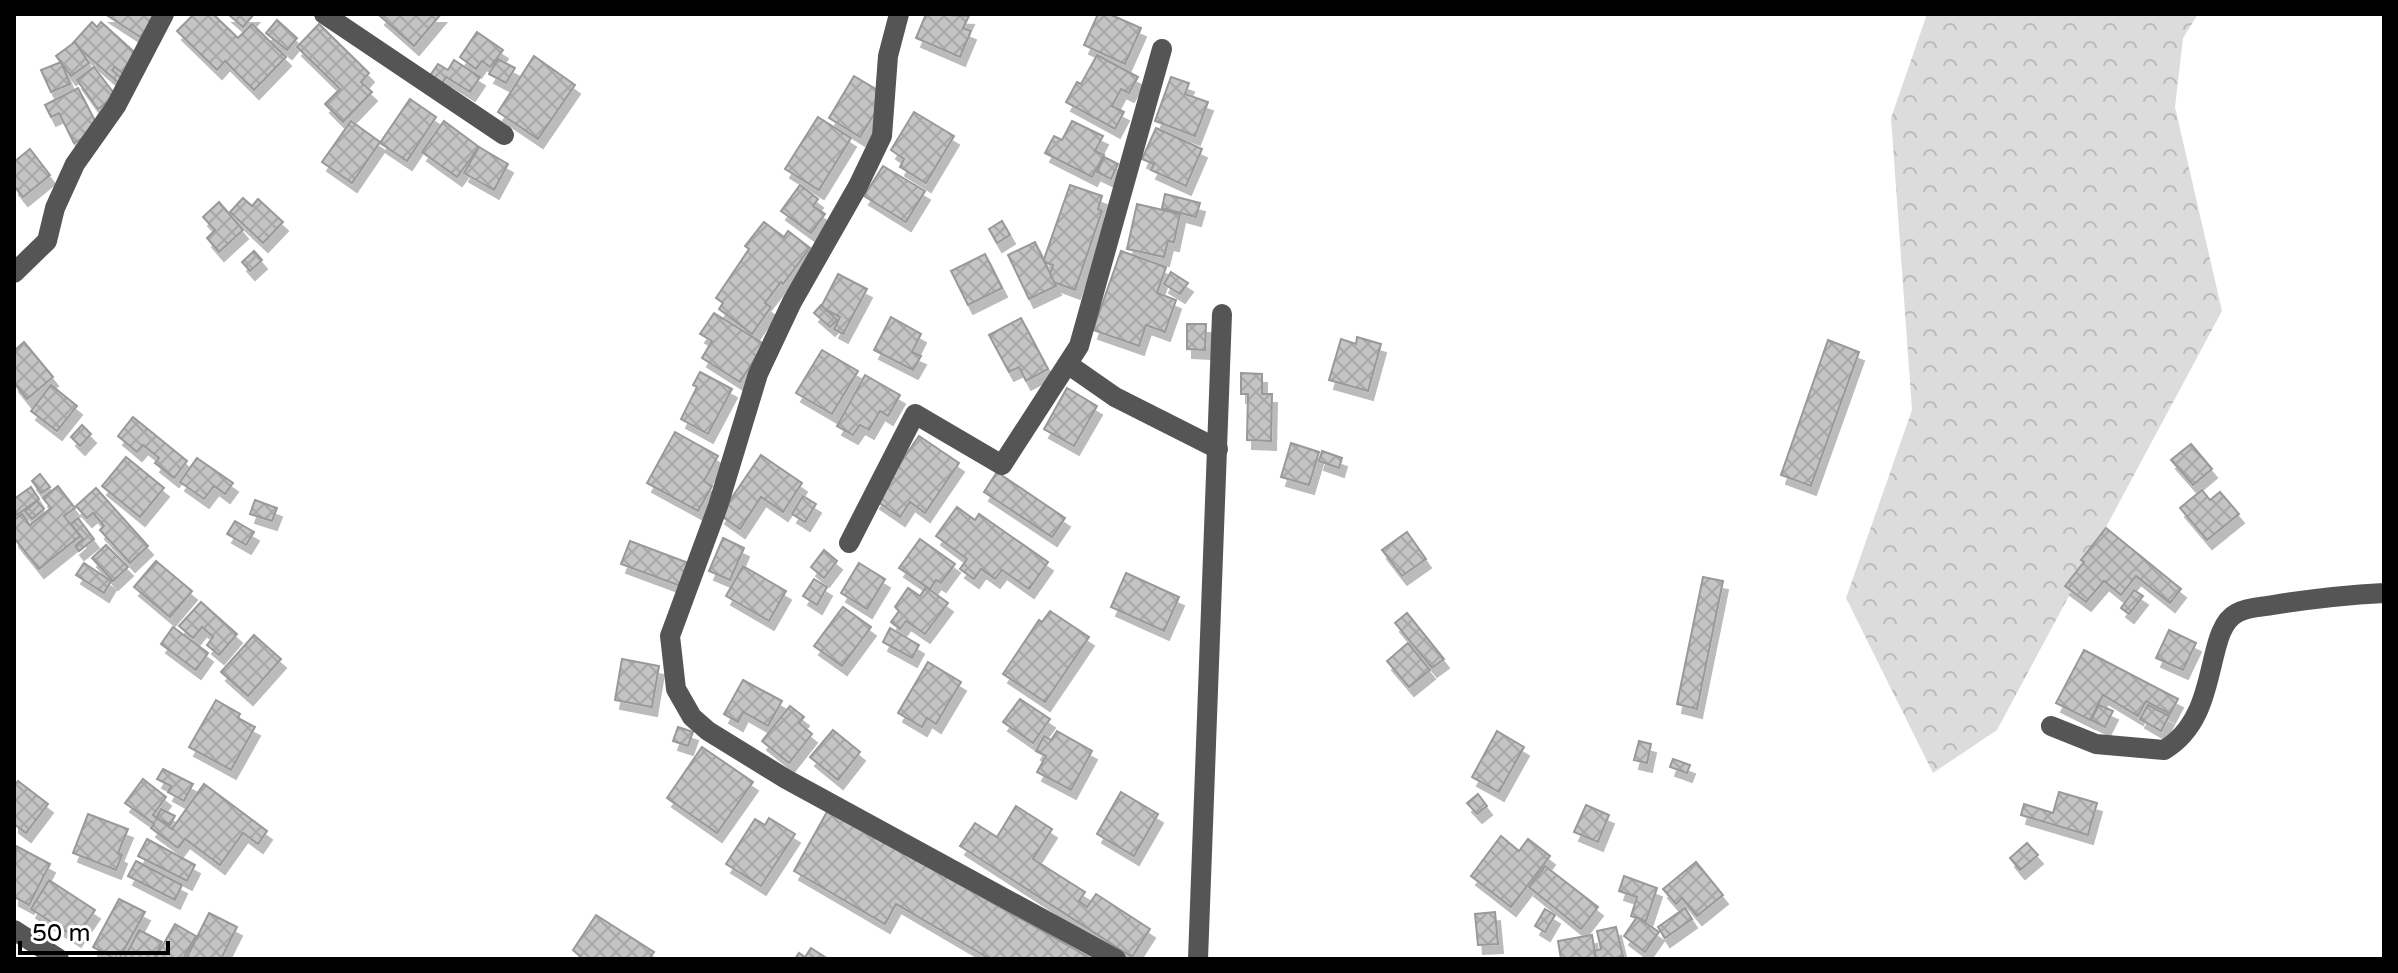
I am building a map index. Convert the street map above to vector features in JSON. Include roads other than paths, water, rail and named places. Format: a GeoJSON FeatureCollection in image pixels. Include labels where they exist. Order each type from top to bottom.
{"type":"FeatureCollection","features":[{"type":"Feature","properties":{"kind":"street"},"geometry":{"type":"LineString","coordinates":[[14,273],[47,241],[55,208],[75,164],[116,106],[164,14]]}},
{"type":"Feature","properties":{"kind":"street"},"geometry":{"type":"LineString","coordinates":[[324,14],[504,135]]}},
{"type":"Feature","properties":{"kind":"street"},"geometry":{"type":"LineString","coordinates":[[899,14],[888,56],[882,136],[858,186],[792,302],[758,374],[718,506],[670,636],[676,689],[692,717],[708,731],[786,779],[1116,959]]}},
{"type":"Feature","properties":{"kind":"street"},"geometry":{"type":"LineString","coordinates":[[849,543],[915,414],[1002,465],[1069,365],[1079,346],[1162,49]]}},
{"type":"Feature","properties":{"kind":"street"},"geometry":{"type":"LineString","coordinates":[[1198,959],[1222,314]]}},
{"type":"Feature","properties":{"kind":"street"},"geometry":{"type":"LineString","coordinates":[[1069,365],[1115,397],[1218,449]]}},
{"type":"Feature","properties":{"kind":"street"},"geometry":{"type":"LineString","coordinates":[[2051,726],[2096,744],[2164,750],[2188,732],[2200,710],[2225,624],[2237,613],[2329,596],[2384,593]]}},
{"type":"Feature","properties":{"kind":"street"},"geometry":{"type":"LineString","coordinates":[[14,930],[59,959]]}}]}
